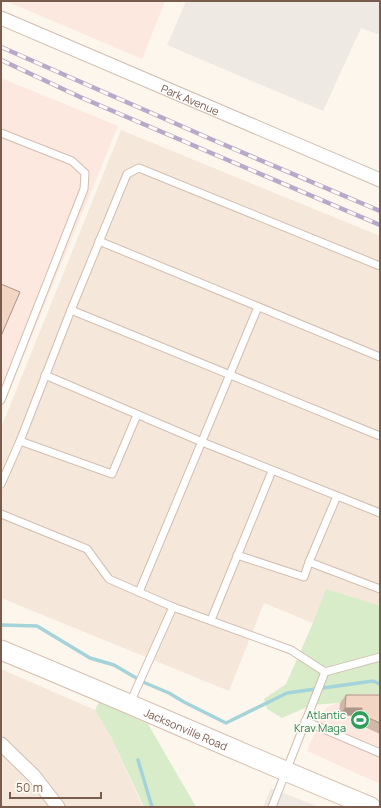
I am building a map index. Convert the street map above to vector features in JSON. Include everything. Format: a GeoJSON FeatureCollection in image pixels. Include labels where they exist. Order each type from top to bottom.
{"type":"FeatureCollection","features":[{"type":"Feature","properties":{"kind":"main road","name":"Jacksonville Road"},"geometry":{"type":"LineString","coordinates":[[1,650],[130,704],[284,772],[371,807]]}},
{"type":"Feature","properties":{"kind":"street","name":"Park Avenue"},"geometry":{"type":"LineString","coordinates":[[1,18],[380,180]]}},
{"type":"Feature","properties":{"kind":"street"},"geometry":{"type":"LineString","coordinates":[[1,744],[34,776],[58,807]]}},
{"type":"Feature","properties":{"kind":"lane"},"geometry":{"type":"LineString","coordinates":[[1,133],[72,161],[85,173],[84,189],[1,400]]}},
{"type":"Feature","properties":{"kind":"lane"},"geometry":{"type":"LineString","coordinates":[[1,484],[20,441],[71,310],[127,174],[139,168],[380,266]]}},
{"type":"Feature","properties":{"kind":"lane"},"geometry":{"type":"LineString","coordinates":[[99,241],[380,357]]}},
{"type":"Feature","properties":{"kind":"lane"},"geometry":{"type":"LineString","coordinates":[[140,592],[258,307]]}},
{"type":"Feature","properties":{"kind":"lane"},"geometry":{"type":"LineString","coordinates":[[71,310],[380,436]]}},
{"type":"Feature","properties":{"kind":"lane"},"geometry":{"type":"LineString","coordinates":[[45,375],[202,442],[380,513]]}},
{"type":"Feature","properties":{"kind":"lane"},"geometry":{"type":"LineString","coordinates":[[20,441],[112,474],[138,414]]}},
{"type":"Feature","properties":{"kind":"lane"},"geometry":{"type":"LineString","coordinates":[[211,620],[272,470]]}},
{"type":"Feature","properties":{"kind":"lane"},"geometry":{"type":"LineString","coordinates":[[237,555],[304,578],[309,562],[337,496]]}},
{"type":"Feature","properties":{"kind":"lane"},"geometry":{"type":"LineString","coordinates":[[1,514],[87,549],[109,579],[174,607],[291,650],[325,672],[380,657]]}},
{"type":"Feature","properties":{"kind":"lane"},"geometry":{"type":"LineString","coordinates":[[309,562],[380,589]]}},
{"type":"Feature","properties":{"kind":"lane"},"geometry":{"type":"LineString","coordinates":[[130,704],[174,607]]}},
{"type":"Feature","properties":{"kind":"lane"},"geometry":{"type":"LineString","coordinates":[[272,807],[284,772],[325,672]]}},
{"type":"Feature","properties":{"kind":"lane"},"geometry":{"type":"LineString","coordinates":[[305,721],[380,753]]}},
{"type":"Feature","properties":{"kind":"shaded area"},"geometry":{"type":"Polygon","coordinates":[[[6,1],[165,1],[142,59],[6,1]]]}},
{"type":"Feature","properties":{"kind":"shaded area"},"geometry":{"type":"Polygon","coordinates":[[[186,1],[380,1],[380,35],[361,28],[323,111],[167,45],[186,1]]]}},
{"type":"Feature","properties":{"kind":"shaded area"},"geometry":{"type":"Polygon","coordinates":[[[1,78],[118,126],[1,411],[1,78]]]}},
{"type":"Feature","properties":{"kind":"shaded area"},"geometry":{"type":"Polygon","coordinates":[[[121,130],[380,236],[380,651],[264,603],[229,691],[1,598],[1,428],[121,130]]]}},
{"type":"Feature","properties":{"kind":"shaded area"},"geometry":{"type":"Polygon","coordinates":[[[1,669],[95,710],[111,737],[143,807],[1,807],[1,669]]]}},
{"type":"Feature","properties":{"kind":"shaded area"},"geometry":{"type":"Polygon","coordinates":[[[357,694],[380,694],[380,784],[307,751],[326,708],[357,694]]]}},
{"type":"Feature","properties":{"kind":"shaded area"},"geometry":{"type":"Polygon","coordinates":[[[271,788],[319,807],[263,807],[271,788]]]}},
{"type":"Feature","properties":{"kind":"green space"},"geometry":{"type":"Polygon","coordinates":[[[326,589],[380,606],[380,694],[357,694],[338,703],[312,705],[282,718],[267,709],[264,699],[286,684],[313,623],[326,589]]]}},
{"type":"Feature","properties":{"kind":"green space"},"geometry":{"type":"Polygon","coordinates":[[[99,702],[148,724],[196,807],[144,807],[111,737],[95,710],[99,702]]]}},
{"type":"Feature","properties":{"kind":"building"},"geometry":{"type":"Polygon","coordinates":[[[1,284],[20,292],[1,336],[1,284]]]}},
{"type":"Feature","properties":{"kind":"building"},"geometry":{"type":"Polygon","coordinates":[[[346,695],[380,695],[380,723],[362,715],[362,708],[345,708],[346,695]]]}},
{"type":"Feature","properties":{"kind":"waterway"},"geometry":{"type":"LineString","coordinates":[[1,625],[37,626],[90,658],[114,665],[143,682],[169,693],[226,723],[287,693],[373,681],[380,684]]}},
{"type":"Feature","properties":{"kind":"waterway"},"geometry":{"type":"LineString","coordinates":[[138,760],[152,807]]}},
{"type":"Feature","properties":{"kind":"railway"},"geometry":{"type":"LineString","coordinates":[[1,47],[380,211]]}},
{"type":"Feature","properties":{"kind":"railway"},"geometry":{"type":"LineString","coordinates":[[1,60],[80,97],[380,225]]}},
{"type":"Feature","properties":{"kind":"place","name":"Atlantic Krav Maga"},"geometry":{"type":"Point","coordinates":[360,720]}}]}
